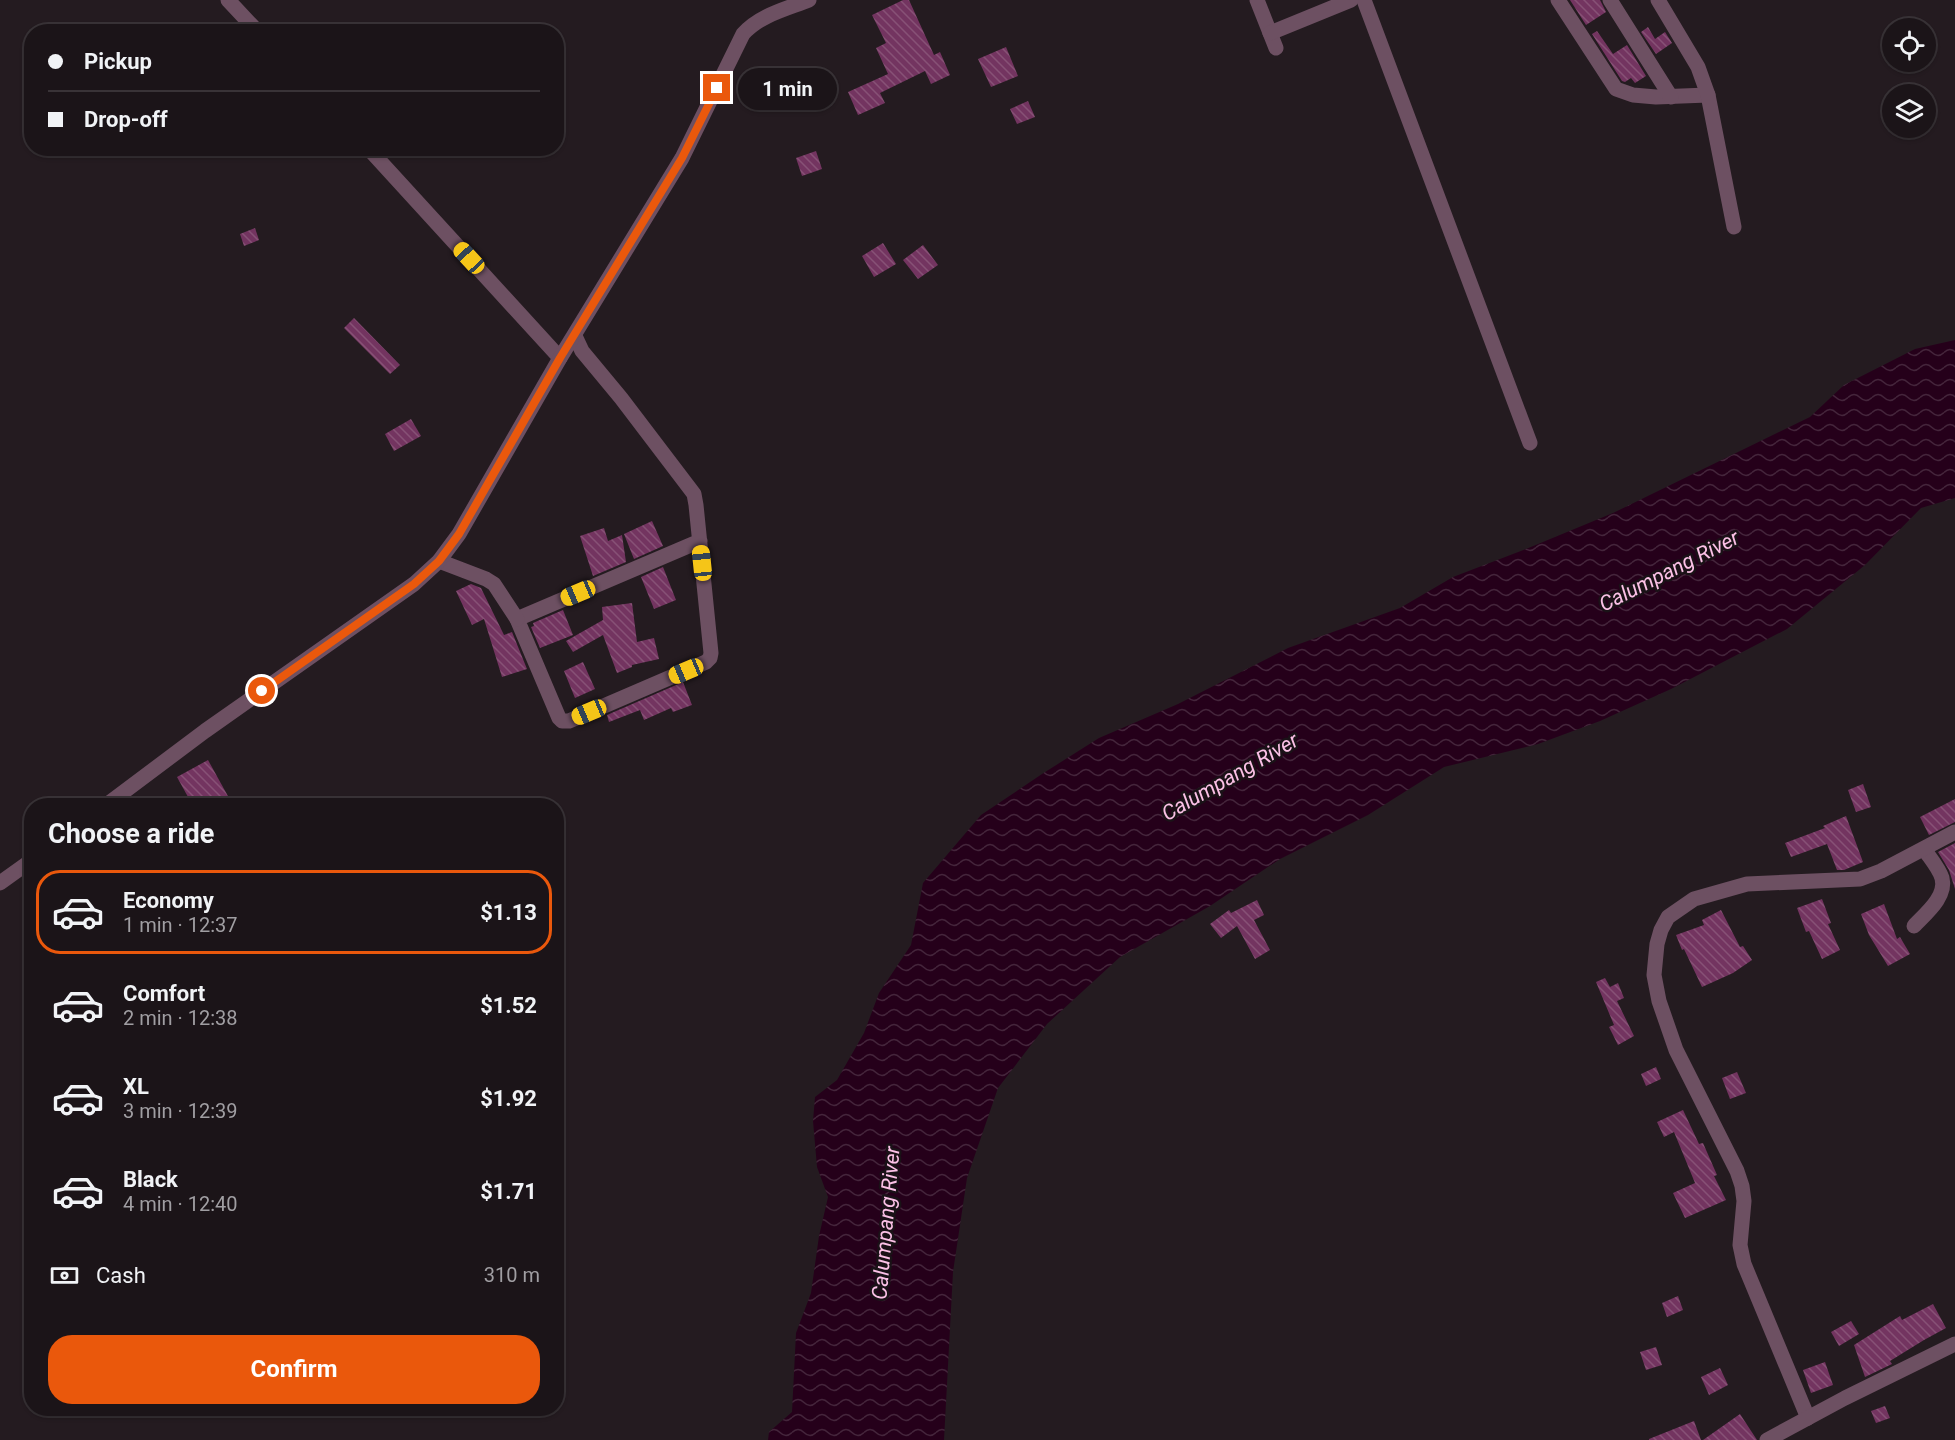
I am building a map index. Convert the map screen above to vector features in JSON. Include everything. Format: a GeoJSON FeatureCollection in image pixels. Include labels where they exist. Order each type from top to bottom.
{"type":"FeatureCollection","features":[{"type":"Feature","properties":{"kind":"street"},"geometry":{"type":"LineString","coordinates":[[228,0],[250,24]]}},
{"type":"Feature","properties":{"kind":"street"},"geometry":{"type":"LineString","coordinates":[[116,798],[205,731],[414,584],[439,561],[459,534],[560,358],[682,158],[743,34],[760,20],[809,0]]}},
{"type":"Feature","properties":{"kind":"street"},"geometry":{"type":"LineString","coordinates":[[1257,0],[1273,40],[1351,0]]}},
{"type":"Feature","properties":{"kind":"street"},"geometry":{"type":"LineString","coordinates":[[1364,0],[1530,442]]}},
{"type":"Feature","properties":{"kind":"street"},"geometry":{"type":"LineString","coordinates":[[1558,0],[1613,87],[1619,91],[1633,95],[1671,97],[1708,95]]}},
{"type":"Feature","properties":{"kind":"street"},"geometry":{"type":"LineString","coordinates":[[1610,0],[1671,97]]}},
{"type":"Feature","properties":{"kind":"street"},"geometry":{"type":"LineString","coordinates":[[1658,0],[1696,62],[1708,95],[1734,227]]}},
{"type":"Feature","properties":{"kind":"street"},"geometry":{"type":"LineString","coordinates":[[375,156],[560,358]]}},
{"type":"Feature","properties":{"kind":"street"},"geometry":{"type":"LineString","coordinates":[[439,561],[494,584],[517,618],[562,721],[580,716],[706,662],[710,658],[694,494],[582,351],[575,336]]}},
{"type":"Feature","properties":{"kind":"street"},"geometry":{"type":"LineString","coordinates":[[517,618],[700,541]]}},
{"type":"Feature","properties":{"kind":"street"},"geometry":{"type":"LineString","coordinates":[[1808,1418],[1744,1264],[1740,1245],[1744,1201],[1737,1171],[1676,1050],[1659,1001],[1654,975],[1657,944],[1668,917],[1694,899],[1747,884],[1860,879],[1881,871],[1955,832]]}},
{"type":"Feature","properties":{"kind":"street"},"geometry":{"type":"LineString","coordinates":[[1914,926],[1938,900],[1942,891],[1943,880],[1924,849]]}},
{"type":"Feature","properties":{"kind":"street"},"geometry":{"type":"LineString","coordinates":[[0,883],[24,866]]}},
{"type":"Feature","properties":{"kind":"street"},"geometry":{"type":"LineString","coordinates":[[1767,1440],[1955,1344]]}},
{"type":"Feature","properties":{"kind":"water","name":"Calumpang River"},"geometry":{"type":"Polygon","coordinates":[[[1955,340],[1955,498],[1921,508],[1865,565],[1787,629],[1671,689],[1600,721],[1538,744],[1444,767],[1368,815],[1280,859],[1210,906],[1120,957],[1047,1024],[998,1088],[967,1178],[953,1272],[944,1440],[768,1440],[769,1432],[792,1412],[796,1333],[811,1293],[819,1236],[828,1197],[817,1167],[813,1121],[815,1097],[837,1080],[864,1033],[879,993],[911,945],[923,883],[981,815],[1099,738],[1178,704],[1288,648],[1400,608],[1453,577],[1613,513],[1810,417],[1844,385],[1915,349],[1955,340]]]}},
{"type":"Feature","properties":{"kind":"building"},"geometry":{"type":"Polygon","coordinates":[[[903,0],[909,0],[934,55],[940,52],[950,75],[931,84],[925,71],[880,93],[885,103],[858,115],[848,92],[888,74],[876,48],[886,43],[872,15],[903,0]]]}},
{"type":"Feature","properties":{"kind":"building"},"geometry":{"type":"Polygon","coordinates":[[[1570,0],[1600,0],[1606,12],[1586,25],[1570,0]]]}},
{"type":"Feature","properties":{"kind":"building"},"geometry":{"type":"Polygon","coordinates":[[[1648,27],[1655,39],[1665,32],[1672,43],[1656,54],[1641,32],[1648,27]]]}},
{"type":"Feature","properties":{"kind":"building"},"geometry":{"type":"Polygon","coordinates":[[[1597,31],[1613,54],[1627,45],[1646,76],[1635,83],[1631,78],[1625,82],[1622,81],[1592,34],[1597,31]]]}},
{"type":"Feature","properties":{"kind":"building"},"geometry":{"type":"Polygon","coordinates":[[[1006,47],[1018,76],[991,87],[978,59],[1006,47]]]}},
{"type":"Feature","properties":{"kind":"building"},"geometry":{"type":"Polygon","coordinates":[[[1028,101],[1035,117],[1017,124],[1010,109],[1028,101]]]}},
{"type":"Feature","properties":{"kind":"building"},"geometry":{"type":"Polygon","coordinates":[[[816,151],[822,169],[802,176],[796,158],[816,151]]]}},
{"type":"Feature","properties":{"kind":"building"},"geometry":{"type":"Polygon","coordinates":[[[255,228],[259,240],[244,246],[240,234],[255,228]]]}},
{"type":"Feature","properties":{"kind":"building"},"geometry":{"type":"Polygon","coordinates":[[[883,243],[896,264],[874,277],[862,256],[883,243]]]}},
{"type":"Feature","properties":{"kind":"building"},"geometry":{"type":"Polygon","coordinates":[[[923,245],[938,265],[918,279],[903,260],[923,245]]]}},
{"type":"Feature","properties":{"kind":"building"},"geometry":{"type":"Polygon","coordinates":[[[354,318],[400,365],[390,374],[344,328],[354,318]]]}},
{"type":"Feature","properties":{"kind":"building"},"geometry":{"type":"Polygon","coordinates":[[[411,419],[421,436],[394,451],[385,434],[411,419]]]}},
{"type":"Feature","properties":{"kind":"building"},"geometry":{"type":"Polygon","coordinates":[[[652,521],[663,546],[634,559],[624,534],[652,521]]]}},
{"type":"Feature","properties":{"kind":"building"},"geometry":{"type":"Polygon","coordinates":[[[604,528],[608,541],[622,535],[626,562],[593,576],[580,536],[604,528]]]}},
{"type":"Feature","properties":{"kind":"building"},"geometry":{"type":"Polygon","coordinates":[[[663,567],[676,600],[654,609],[641,577],[663,567]]]}},
{"type":"Feature","properties":{"kind":"building"},"geometry":{"type":"Polygon","coordinates":[[[471,584],[481,588],[504,635],[512,632],[527,669],[502,677],[484,619],[472,625],[456,591],[471,584]]]}},
{"type":"Feature","properties":{"kind":"building"},"geometry":{"type":"Polygon","coordinates":[[[632,603],[637,642],[654,638],[659,659],[632,665],[617,673],[603,635],[573,652],[566,641],[603,620],[602,607],[632,603]]]}},
{"type":"Feature","properties":{"kind":"building"},"geometry":{"type":"Polygon","coordinates":[[[563,610],[573,635],[540,648],[531,627],[534,626],[533,623],[563,610]]]}},
{"type":"Feature","properties":{"kind":"building"},"geometry":{"type":"Polygon","coordinates":[[[583,662],[595,689],[575,698],[564,671],[583,662]]]}},
{"type":"Feature","properties":{"kind":"building"},"geometry":{"type":"Polygon","coordinates":[[[683,682],[692,705],[673,712],[671,708],[644,720],[640,710],[609,722],[607,715],[683,682]]]}},
{"type":"Feature","properties":{"kind":"building"},"geometry":{"type":"Polygon","coordinates":[[[208,760],[229,798],[189,798],[177,777],[208,760]]]}},
{"type":"Feature","properties":{"kind":"building"},"geometry":{"type":"Polygon","coordinates":[[[1863,784],[1871,807],[1856,812],[1848,790],[1863,784]]]}},
{"type":"Feature","properties":{"kind":"building"},"geometry":{"type":"Polygon","coordinates":[[[1955,799],[1955,822],[1929,835],[1920,817],[1955,799]]]}},
{"type":"Feature","properties":{"kind":"building"},"geometry":{"type":"Polygon","coordinates":[[[1846,816],[1863,862],[1844,870],[1837,870],[1827,844],[1791,857],[1785,843],[1825,828],[1823,826],[1846,816]]]}},
{"type":"Feature","properties":{"kind":"building"},"geometry":{"type":"Polygon","coordinates":[[[1955,843],[1955,889],[1949,870],[1938,852],[1955,843]]]}},
{"type":"Feature","properties":{"kind":"building"},"geometry":{"type":"Polygon","coordinates":[[[1822,899],[1831,923],[1828,924],[1840,950],[1822,959],[1809,931],[1806,932],[1797,908],[1822,899]]]}},
{"type":"Feature","properties":{"kind":"building"},"geometry":{"type":"Polygon","coordinates":[[[1257,900],[1264,915],[1254,920],[1270,950],[1255,959],[1237,926],[1221,938],[1210,924],[1229,910],[1231,913],[1257,900]]]}},
{"type":"Feature","properties":{"kind":"building"},"geometry":{"type":"Polygon","coordinates":[[[1884,904],[1897,939],[1900,937],[1910,954],[1888,966],[1869,935],[1861,914],[1884,904]]]}},
{"type":"Feature","properties":{"kind":"building"},"geometry":{"type":"Polygon","coordinates":[[[1721,910],[1740,947],[1743,946],[1752,960],[1733,973],[1702,987],[1676,935],[1704,925],[1702,920],[1721,910]]]}},
{"type":"Feature","properties":{"kind":"building"},"geometry":{"type":"Polygon","coordinates":[[[1605,978],[1610,987],[1618,983],[1624,998],[1617,1001],[1634,1036],[1618,1045],[1609,1027],[1614,1025],[1596,982],[1605,978]]]}},
{"type":"Feature","properties":{"kind":"building"},"geometry":{"type":"Polygon","coordinates":[[[1656,1067],[1661,1079],[1646,1086],[1641,1074],[1656,1067]]]}},
{"type":"Feature","properties":{"kind":"building"},"geometry":{"type":"Polygon","coordinates":[[[1737,1072],[1746,1093],[1730,1099],[1722,1078],[1737,1072]]]}},
{"type":"Feature","properties":{"kind":"building"},"geometry":{"type":"Polygon","coordinates":[[[1683,1110],[1699,1144],[1703,1143],[1717,1175],[1714,1176],[1726,1200],[1685,1218],[1673,1193],[1695,1183],[1674,1132],[1664,1137],[1657,1122],[1683,1110]]]}},
{"type":"Feature","properties":{"kind":"building"},"geometry":{"type":"Polygon","coordinates":[[[1678,1296],[1683,1310],[1667,1317],[1662,1303],[1678,1296]]]}},
{"type":"Feature","properties":{"kind":"building"},"geometry":{"type":"Polygon","coordinates":[[[1933,1304],[1946,1328],[1890,1361],[1892,1364],[1865,1377],[1854,1345],[1900,1316],[1902,1320],[1933,1304]]]}},
{"type":"Feature","properties":{"kind":"building"},"geometry":{"type":"Polygon","coordinates":[[[1851,1321],[1859,1334],[1839,1346],[1831,1332],[1851,1321]]]}},
{"type":"Feature","properties":{"kind":"building"},"geometry":{"type":"Polygon","coordinates":[[[1656,1347],[1662,1365],[1646,1370],[1640,1352],[1656,1347]]]}},
{"type":"Feature","properties":{"kind":"building"},"geometry":{"type":"Polygon","coordinates":[[[1825,1362],[1833,1385],[1811,1393],[1803,1370],[1825,1362]]]}},
{"type":"Feature","properties":{"kind":"building"},"geometry":{"type":"Polygon","coordinates":[[[1720,1368],[1728,1385],[1709,1395],[1701,1377],[1720,1368]]]}},
{"type":"Feature","properties":{"kind":"building"},"geometry":{"type":"Polygon","coordinates":[[[1885,1406],[1890,1418],[1876,1423],[1871,1411],[1885,1406]]]}},
{"type":"Feature","properties":{"kind":"building"},"geometry":{"type":"Polygon","coordinates":[[[1740,1414],[1757,1440],[1703,1440],[1740,1414]]]}},
{"type":"Feature","properties":{"kind":"building"},"geometry":{"type":"Polygon","coordinates":[[[1694,1421],[1701,1440],[1649,1440],[1649,1439],[1694,1421]]]}},
{"type":"Feature","properties":{"kind":"route"},"geometry":{"type":"LineString","coordinates":[[262,691],[414,584],[439,561],[459,534],[560,358],[682,158],[717,88]]}}]}
